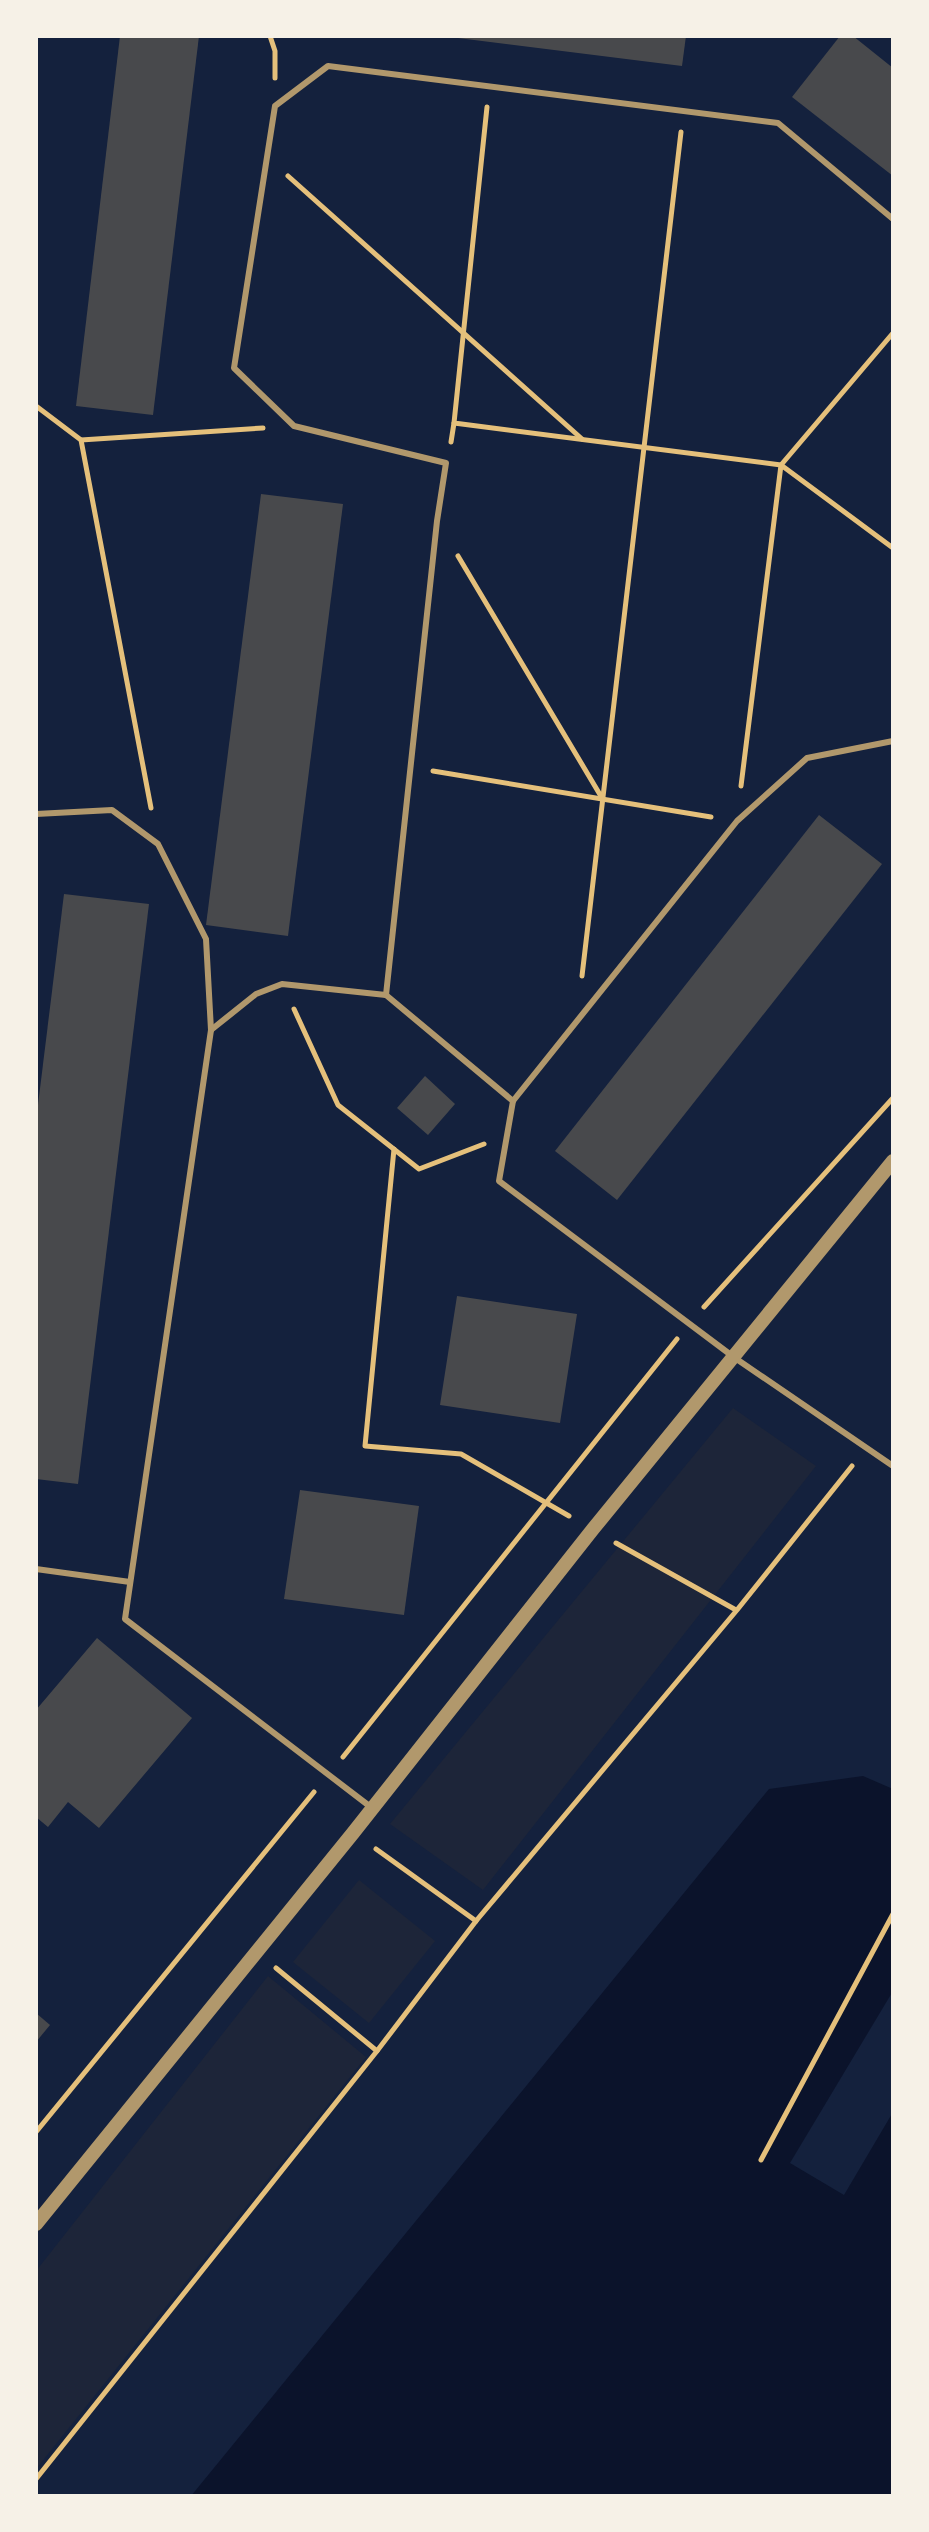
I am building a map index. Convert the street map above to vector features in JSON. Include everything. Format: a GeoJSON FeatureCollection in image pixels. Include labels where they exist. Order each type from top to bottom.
{"type":"FeatureCollection","features":[{"type":"Feature","properties":{"kind":"street"},"geometry":{"type":"LineString","coordinates":[[36,2224],[353,1833],[593,1529],[893,1161]]}},
{"type":"Feature","properties":{"kind":"lane"},"geometry":{"type":"LineString","coordinates":[[386,995],[437,521],[446,463],[294,426],[234,368],[275,106],[328,66],[778,123],[893,219]]}},
{"type":"Feature","properties":{"kind":"lane"},"geometry":{"type":"LineString","coordinates":[[893,741],[807,758],[737,821],[513,1101],[499,1181],[735,1358],[893,1466]]}},
{"type":"Feature","properties":{"kind":"lane"},"geometry":{"type":"LineString","coordinates":[[36,814],[112,810],[158,844],[206,939],[211,1030],[125,1619],[372,1808]]}},
{"type":"Feature","properties":{"kind":"lane"},"geometry":{"type":"LineString","coordinates":[[211,1030],[256,994],[282,984],[386,995],[513,1101]]}},
{"type":"Feature","properties":{"kind":"lane"},"geometry":{"type":"LineString","coordinates":[[36,1569],[130,1582]]}},
{"type":"Feature","properties":{"kind":"path"},"geometry":{"type":"LineString","coordinates":[[270,36],[275,51],[275,106]]}},
{"type":"Feature","properties":{"kind":"path"},"geometry":{"type":"LineString","coordinates":[[489,86],[454,423],[781,465],[893,548]]}},
{"type":"Feature","properties":{"kind":"path"},"geometry":{"type":"LineString","coordinates":[[577,1021],[683,111]]}},
{"type":"Feature","properties":{"kind":"path"},"geometry":{"type":"LineString","coordinates":[[267,157],[583,440]]}},
{"type":"Feature","properties":{"kind":"path"},"geometry":{"type":"LineString","coordinates":[[412,768],[737,821],[781,465],[893,333]]}},
{"type":"Feature","properties":{"kind":"path"},"geometry":{"type":"LineString","coordinates":[[36,406],[81,440],[294,426]]}},
{"type":"Feature","properties":{"kind":"path"},"geometry":{"type":"LineString","coordinates":[[81,440],[158,844]]}},
{"type":"Feature","properties":{"kind":"path"},"geometry":{"type":"LineString","coordinates":[[437,521],[603,800]]}},
{"type":"Feature","properties":{"kind":"path"},"geometry":{"type":"LineString","coordinates":[[282,984],[338,1105],[419,1169],[507,1136]]}},
{"type":"Feature","properties":{"kind":"path"},"geometry":{"type":"LineString","coordinates":[[36,2132],[328,1775],[689,1323],[893,1098]]}},
{"type":"Feature","properties":{"kind":"path"},"geometry":{"type":"LineString","coordinates":[[394,1149],[365,1446],[461,1454],[737,1610]]}},
{"type":"Feature","properties":{"kind":"path"},"geometry":{"type":"LineString","coordinates":[[36,2479],[377,2051],[476,1921],[737,1610],[867,1446]]}},
{"type":"Feature","properties":{"kind":"path"},"geometry":{"type":"LineString","coordinates":[[353,1833],[476,1921]]}},
{"type":"Feature","properties":{"kind":"path"},"geometry":{"type":"LineString","coordinates":[[761,2160],[893,1914]]}},
{"type":"Feature","properties":{"kind":"path"},"geometry":{"type":"LineString","coordinates":[[255,1951],[377,2051]]}},
{"type":"Feature","properties":{"kind":"shaded area"},"geometry":{"type":"Polygon","coordinates":[[[733,1408],[816,1466],[483,1890],[390,1824],[733,1408]]]}},
{"type":"Feature","properties":{"kind":"shaded area"},"geometry":{"type":"Polygon","coordinates":[[[863,1776],[893,1789],[893,2496],[191,2496],[769,1789],[863,1776]]]}},
{"type":"Feature","properties":{"kind":"shaded area"},"geometry":{"type":"Polygon","coordinates":[[[359,1880],[435,1941],[369,2023],[293,1962],[359,1880]]]}},
{"type":"Feature","properties":{"kind":"shaded area"},"geometry":{"type":"Polygon","coordinates":[[[268,1976],[366,2057],[36,2469],[36,2271],[268,1976]]]}},
{"type":"Feature","properties":{"kind":"pier"},"geometry":{"type":"Polygon","coordinates":[[[893,1991],[893,2112],[844,2195],[790,2163],[893,1991]]]}},
{"type":"Feature","properties":{"kind":"building"},"geometry":{"type":"Polygon","coordinates":[[[120,36],[199,36],[153,415],[76,406],[120,36]]]}},
{"type":"Feature","properties":{"kind":"building"},"geometry":{"type":"Polygon","coordinates":[[[442,36],[686,36],[682,66],[442,36]]]}},
{"type":"Feature","properties":{"kind":"building"},"geometry":{"type":"Polygon","coordinates":[[[840,36],[853,36],[893,68],[893,176],[792,97],[840,36]]]}},
{"type":"Feature","properties":{"kind":"building"},"geometry":{"type":"Polygon","coordinates":[[[261,494],[343,504],[288,936],[206,925],[261,494]]]}},
{"type":"Feature","properties":{"kind":"building"},"geometry":{"type":"Polygon","coordinates":[[[819,815],[882,864],[617,1200],[555,1151],[819,815]]]}},
{"type":"Feature","properties":{"kind":"building"},"geometry":{"type":"Polygon","coordinates":[[[64,894],[149,904],[78,1484],[36,1479],[36,1121],[64,894]]]}},
{"type":"Feature","properties":{"kind":"building"},"geometry":{"type":"Polygon","coordinates":[[[425,1076],[455,1104],[428,1135],[397,1108],[425,1076]]]}},
{"type":"Feature","properties":{"kind":"building"},"geometry":{"type":"Polygon","coordinates":[[[457,1296],[577,1314],[560,1423],[440,1405],[457,1296]]]}},
{"type":"Feature","properties":{"kind":"building"},"geometry":{"type":"Polygon","coordinates":[[[300,1490],[419,1506],[404,1615],[284,1599],[300,1490]]]}},
{"type":"Feature","properties":{"kind":"building"},"geometry":{"type":"Polygon","coordinates":[[[97,1638],[192,1718],[99,1828],[68,1802],[48,1827],[36,1817],[36,1710],[97,1638]]]}},
{"type":"Feature","properties":{"kind":"building"},"geometry":{"type":"Polygon","coordinates":[[[36,2013],[50,2025],[36,2042],[36,2013]]]}}]}
